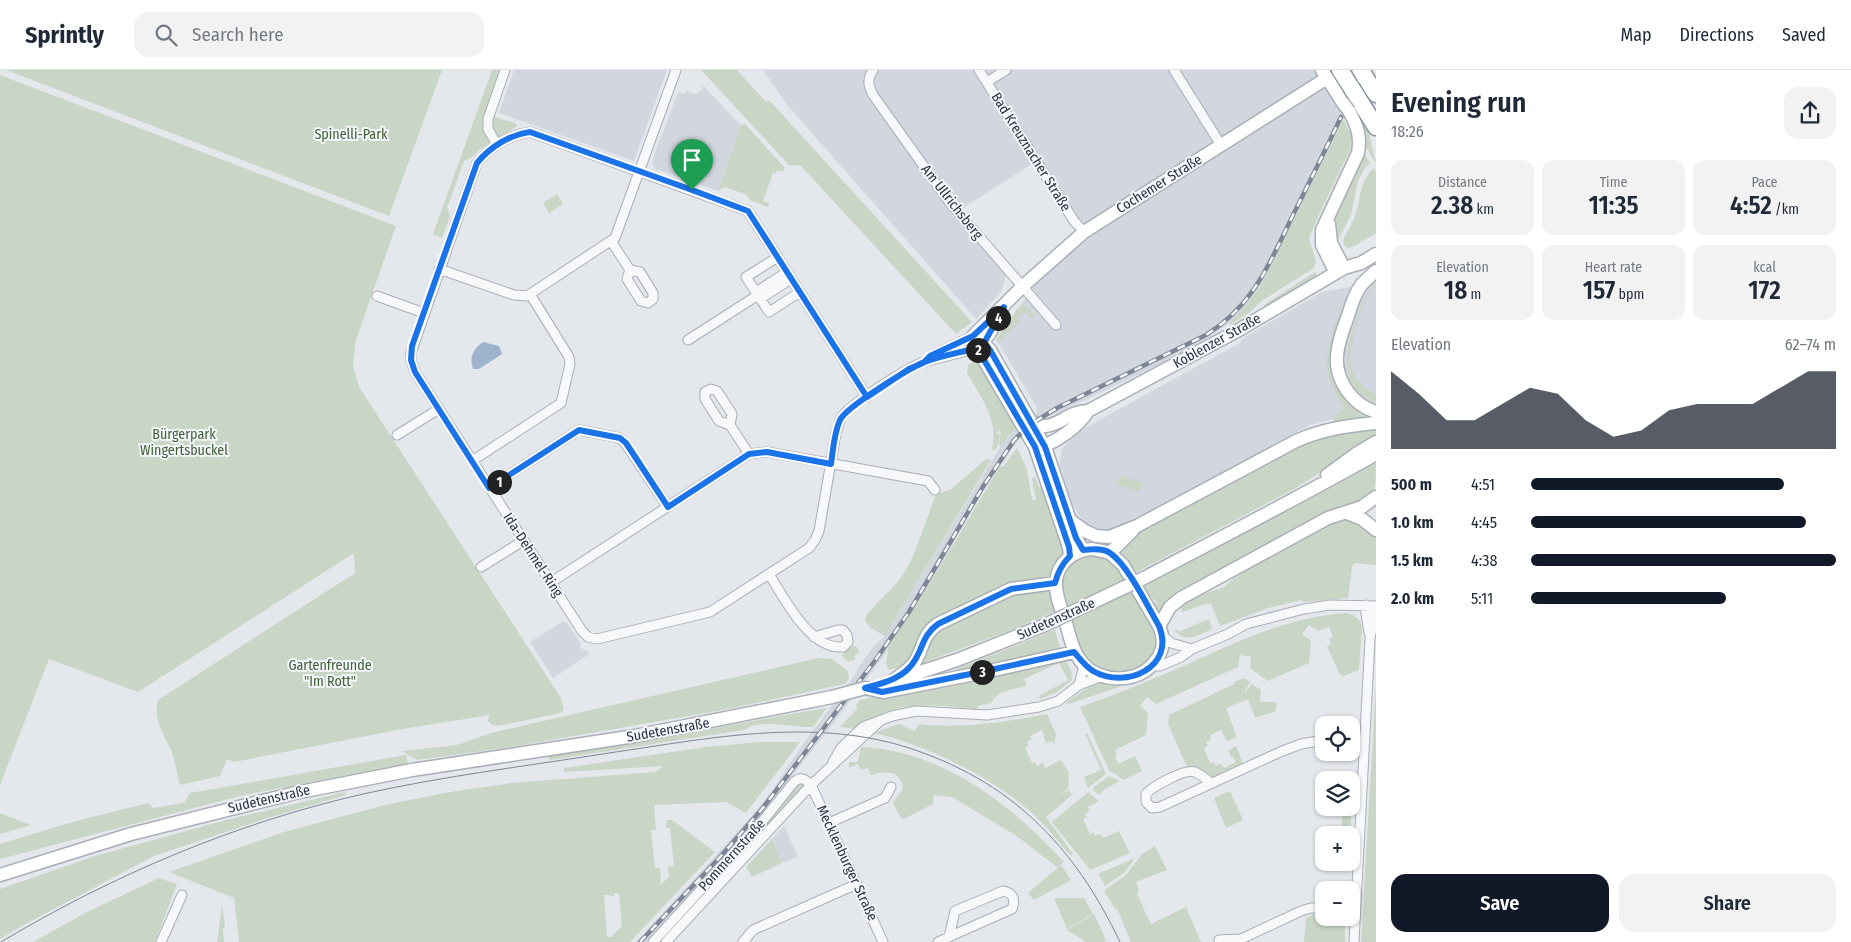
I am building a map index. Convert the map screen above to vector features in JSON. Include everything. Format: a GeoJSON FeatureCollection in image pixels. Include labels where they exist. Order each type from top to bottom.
{"type":"FeatureCollection","features":[{"type":"Feature","properties":{"kind":"highway"},"geometry":{"type":"LineString","coordinates":[[1330,73],[1350,99],[1376,127]]}},
{"type":"Feature","properties":{"kind":"highway"},"geometry":{"type":"LineString","coordinates":[[1363,74],[1376,94]]}},
{"type":"Feature","properties":{"kind":"main road","name":"Cochemer Straße"},"geometry":{"type":"LineString","coordinates":[[978,342],[1004,307],[1023,286],[1084,232],[1221,146],[1330,73]]}},
{"type":"Feature","properties":{"kind":"main road"},"geometry":{"type":"LineString","coordinates":[[1340,271],[1331,243],[1329,230],[1330,211],[1358,153],[1360,142],[1359,131],[1350,99]]}},
{"type":"Feature","properties":{"kind":"main road","name":"Koblenzer Straße"},"geometry":{"type":"LineString","coordinates":[[1340,271],[1357,256],[1376,244]]}},
{"type":"Feature","properties":{"kind":"main road","name":"Koblenzer Straße"},"geometry":{"type":"LineString","coordinates":[[1033,423],[1045,426],[1052,425],[1074,413],[1085,411],[1237,331],[1340,271],[1361,263],[1376,254]]}},
{"type":"Feature","properties":{"kind":"main road"},"geometry":{"type":"LineString","coordinates":[[1376,271],[1362,285],[1353,301],[1339,340],[1336,358],[1339,375],[1347,391],[1359,404],[1376,412]]}},
{"type":"Feature","properties":{"kind":"main road"},"geometry":{"type":"LineString","coordinates":[[978,342],[990,350],[1033,423],[1070,556]]}},
{"type":"Feature","properties":{"kind":"main road"},"geometry":{"type":"LineString","coordinates":[[978,342],[1040,444],[1076,538],[1083,550]]}},
{"type":"Feature","properties":{"kind":"main road","name":"Koblenzer Straße"},"geometry":{"type":"LineString","coordinates":[[1040,444],[1084,419],[1085,411]]}},
{"type":"Feature","properties":{"kind":"main road"},"geometry":{"type":"LineString","coordinates":[[1070,520],[1085,531],[1109,537],[1137,526],[1309,435],[1334,428],[1376,424]]}},
{"type":"Feature","properties":{"kind":"main road","name":"Sudetenstraße"},"geometry":{"type":"LineString","coordinates":[[1305,492],[1356,454],[1376,442]]}},
{"type":"Feature","properties":{"kind":"main road","name":"Sudetenstraße"},"geometry":{"type":"LineString","coordinates":[[0,875],[131,834],[295,792],[412,770],[635,736],[832,697],[893,681],[957,660],[1045,625],[1144,578],[1305,492],[1345,473],[1376,454]]}},
{"type":"Feature","properties":{"kind":"main road"},"geometry":{"type":"LineString","coordinates":[[1161,631],[1123,565],[1110,553],[1101,550],[1083,550],[1070,556],[1062,564],[1055,583],[1074,652],[1093,671],[1113,678],[1131,677],[1152,666],[1161,653],[1161,631],[1170,607],[1181,598],[1328,518],[1362,507],[1376,497]]}},
{"type":"Feature","properties":{"kind":"main road"},"geometry":{"type":"LineString","coordinates":[[1347,513],[1362,519],[1376,530]]}},
{"type":"Feature","properties":{"kind":"main road"},"geometry":{"type":"LineString","coordinates":[[1110,553],[1137,526]]}},
{"type":"Feature","properties":{"kind":"main road"},"geometry":{"type":"LineString","coordinates":[[893,681],[915,661],[925,637],[938,624],[1011,589],[1055,583]]}},
{"type":"Feature","properties":{"kind":"main road"},"geometry":{"type":"LineString","coordinates":[[865,688],[882,692],[1074,652]]}},
{"type":"Feature","properties":{"kind":"street"},"geometry":{"type":"LineString","coordinates":[[497,146],[488,129],[488,119],[505,70]]}},
{"type":"Feature","properties":{"kind":"street"},"geometry":{"type":"LineString","coordinates":[[439,269],[514,295],[527,296],[615,238],[676,70]]}},
{"type":"Feature","properties":{"kind":"street","name":"Am Ullrichsberg"},"geometry":{"type":"LineString","coordinates":[[873,70],[868,85],[872,95],[950,203],[1056,325]]}},
{"type":"Feature","properties":{"kind":"street","name":"Bad Kreuznacher Straße"},"geometry":{"type":"LineString","coordinates":[[979,70],[1064,205],[1084,232]]}},
{"type":"Feature","properties":{"kind":"street"},"geometry":{"type":"LineString","coordinates":[[987,82],[1006,70]]}},
{"type":"Feature","properties":{"kind":"street"},"geometry":{"type":"LineString","coordinates":[[1174,70],[1221,146]]}},
{"type":"Feature","properties":{"kind":"street","name":"Ida-Dehmel-Ring"},"geometry":{"type":"LineString","coordinates":[[867,397],[748,211],[530,132],[515,134],[484,155],[477,163],[412,346],[411,360],[415,372],[582,631],[588,637],[597,639],[710,612],[809,548],[816,540],[819,530],[836,433],[841,418],[851,407],[867,397],[909,369],[978,342]]}},
{"type":"Feature","properties":{"kind":"street"},"geometry":{"type":"LineString","coordinates":[[611,241],[630,270]]}},
{"type":"Feature","properties":{"kind":"street"},"geometry":{"type":"LineString","coordinates":[[778,257],[746,277],[769,312],[800,292]]}},
{"type":"Feature","properties":{"kind":"street"},"geometry":{"type":"LineString","coordinates":[[688,340],[789,275]]}},
{"type":"Feature","properties":{"kind":"street"},"geometry":{"type":"LineString","coordinates":[[472,461],[561,403],[570,364],[569,357],[530,294]]}},
{"type":"Feature","properties":{"kind":"street"},"geometry":{"type":"LineString","coordinates":[[377,296],[424,313]]}},
{"type":"Feature","properties":{"kind":"street","name":"Ida-Dehmel-Ring"},"geometry":{"type":"LineString","coordinates":[[923,363],[930,356],[978,342]]}},
{"type":"Feature","properties":{"kind":"street"},"geometry":{"type":"LineString","coordinates":[[398,435],[439,409]]}},
{"type":"Feature","properties":{"kind":"street"},"geometry":{"type":"LineString","coordinates":[[730,425],[749,454]]}},
{"type":"Feature","properties":{"kind":"street"},"geometry":{"type":"LineString","coordinates":[[489,488],[579,430],[620,438],[626,443],[668,507]]}},
{"type":"Feature","properties":{"kind":"street"},"geometry":{"type":"LineString","coordinates":[[550,583],[749,454],[767,452],[928,481],[935,490]]}},
{"type":"Feature","properties":{"kind":"street"},"geometry":{"type":"LineString","coordinates":[[481,567],[523,540]]}},
{"type":"Feature","properties":{"kind":"street"},"geometry":{"type":"LineString","coordinates":[[769,574],[805,629],[814,637]]}},
{"type":"Feature","properties":{"kind":"street"},"geometry":{"type":"LineString","coordinates":[[1152,666],[1160,666],[1181,657],[1192,649],[1228,634],[1248,630],[1263,620],[1304,609],[1330,605],[1373,605],[1356,881]]}},
{"type":"Feature","properties":{"kind":"street"},"geometry":{"type":"LineString","coordinates":[[1161,631],[1171,643],[1192,649]]}},
{"type":"Feature","properties":{"kind":"street"},"geometry":{"type":"LineString","coordinates":[[1079,685],[1093,671]]}},
{"type":"Feature","properties":{"kind":"street","name":"Pommernstraße"},"geometry":{"type":"LineString","coordinates":[[666,942],[831,764],[839,750],[863,727],[892,716],[916,711],[987,715],[1039,707],[1058,701],[1079,685],[1093,671]]}},
{"type":"Feature","properties":{"kind":"street"},"geometry":{"type":"LineString","coordinates":[[1360,740],[1365,740]]}},
{"type":"Feature","properties":{"kind":"street"},"geometry":{"type":"LineString","coordinates":[[1211,783],[1194,771],[1187,772],[1151,788],[1146,794],[1146,802],[1152,808],[1160,807],[1301,744],[1315,742]]}},
{"type":"Feature","properties":{"kind":"street","name":"Pommernstraße"},"geometry":{"type":"LineString","coordinates":[[653,942],[754,833],[794,782],[801,778],[811,785]]}},
{"type":"Feature","properties":{"kind":"street","name":"Mecklenburger Straße"},"geometry":{"type":"LineString","coordinates":[[811,785],[883,942]]}},
{"type":"Feature","properties":{"kind":"street"},"geometry":{"type":"LineString","coordinates":[[829,823],[885,798],[891,787]]}},
{"type":"Feature","properties":{"kind":"street"},"geometry":{"type":"LineString","coordinates":[[742,942],[753,930],[857,884]]}},
{"type":"Feature","properties":{"kind":"street"},"geometry":{"type":"LineString","coordinates":[[938,942],[1012,909],[1013,897],[1009,892],[1003,891],[955,911],[949,937]]}},
{"type":"Feature","properties":{"kind":"street"},"geometry":{"type":"LineString","coordinates":[[161,942],[182,895]]}},
{"type":"Feature","properties":{"kind":"street"},"geometry":{"type":"LineString","coordinates":[[1219,940],[1241,939],[1311,908],[1315,908]]}},
{"type":"Feature","properties":{"kind":"street"},"geometry":{"type":"LineString","coordinates":[[1354,926],[1354,942]]}},
{"type":"Feature","properties":{"kind":"shaded area"},"geometry":{"type":"Polygon","coordinates":[[[514,70],[667,70],[634,161],[499,113],[514,70]]]}},
{"type":"Feature","properties":{"kind":"shaded area"},"geometry":{"type":"Polygon","coordinates":[[[763,70],[1367,70],[1294,218],[1275,263],[1241,313],[1217,332],[1166,361],[1060,412],[1041,418],[1021,437],[977,501],[937,572],[883,657],[836,720],[731,850],[646,942],[636,942],[751,817],[772,791],[857,669],[874,646],[885,636],[1002,444],[1015,429],[1037,413],[1037,408],[997,340],[1038,280],[1085,237],[1040,159],[961,209],[954,215],[1006,275],[1001,292],[976,319],[787,105],[763,70]]]}},
{"type":"Feature","properties":{"kind":"shaded area"},"geometry":{"type":"Polygon","coordinates":[[[703,86],[741,125],[718,191],[655,169],[652,161],[678,92],[684,94],[686,91],[694,94],[701,91],[703,86]]]}},
{"type":"Feature","properties":{"kind":"shaded area"},"geometry":{"type":"Polygon","coordinates":[[[1376,280],[1376,408],[1310,425],[1124,525],[1108,531],[1090,527],[1079,516],[1071,501],[1060,466],[1061,450],[1083,429],[1238,344],[1245,337],[1322,292],[1369,284],[1376,280]]]}},
{"type":"Feature","properties":{"kind":"shaded area"},"geometry":{"type":"Polygon","coordinates":[[[562,622],[567,623],[581,644],[580,648],[589,652],[588,655],[553,678],[530,642],[562,622]]]}},
{"type":"Feature","properties":{"kind":"shaded area"},"geometry":{"type":"Polygon","coordinates":[[[784,826],[798,857],[782,863],[772,839],[784,826]]]}},
{"type":"Feature","properties":{"kind":"green space","name":"Spinelli-Park"},"geometry":{"type":"Polygon","coordinates":[[[6,70],[442,70],[389,216],[6,70]]]}},
{"type":"Feature","properties":{"kind":"green space"},"geometry":{"type":"Polygon","coordinates":[[[492,70],[501,70],[486,114],[517,124],[516,127],[464,161],[447,208],[450,216],[442,238],[433,234],[492,70]]]}},
{"type":"Feature","properties":{"kind":"green space"},"geometry":{"type":"Polygon","coordinates":[[[701,70],[737,70],[766,102],[769,100],[972,322],[956,334],[801,166],[789,165],[701,70]]]}},
{"type":"Feature","properties":{"kind":"green space","name":"Bürgerpark Wingertsbuckel"},"geometry":{"type":"Polygon","coordinates":[[[0,75],[396,226],[356,340],[353,366],[359,387],[561,698],[564,709],[561,713],[498,726],[492,725],[488,721],[489,715],[397,730],[234,762],[227,759],[220,776],[180,785],[171,750],[158,720],[158,700],[355,573],[354,553],[138,692],[49,659],[0,785],[0,75]]]}},
{"type":"Feature","properties":{"kind":"green space"},"geometry":{"type":"Polygon","coordinates":[[[1352,103],[1367,125],[1376,164],[1365,145],[1364,133],[1351,106],[1352,103]]]}},
{"type":"Feature","properties":{"kind":"green space"},"geometry":{"type":"Polygon","coordinates":[[[1343,120],[1351,134],[1351,148],[1309,238],[1316,262],[1314,268],[1263,300],[1250,312],[1230,325],[1229,323],[1251,300],[1268,273],[1343,120]]]}},
{"type":"Feature","properties":{"kind":"green space"},"geometry":{"type":"Polygon","coordinates":[[[745,124],[785,168],[782,172],[777,170],[776,173],[773,173],[763,201],[769,203],[768,207],[750,200],[747,195],[725,187],[718,191],[741,125],[745,124]]]}},
{"type":"Feature","properties":{"kind":"green space"},"geometry":{"type":"Polygon","coordinates":[[[1364,153],[1370,163],[1366,166],[1358,181],[1351,215],[1338,240],[1338,248],[1332,227],[1335,215],[1364,153]]]}},
{"type":"Feature","properties":{"kind":"green space"},"geometry":{"type":"Polygon","coordinates":[[[1374,168],[1376,172],[1376,233],[1347,248],[1343,243],[1344,238],[1355,216],[1363,183],[1374,168]]]}},
{"type":"Feature","properties":{"kind":"green space"},"geometry":{"type":"Polygon","coordinates":[[[557,194],[563,204],[549,213],[543,203],[557,194]]]}},
{"type":"Feature","properties":{"kind":"green space"},"geometry":{"type":"Polygon","coordinates":[[[1376,265],[1376,268],[1364,277],[1334,370],[1376,417],[1334,424],[1333,417],[1344,409],[1328,375],[1327,357],[1330,342],[1340,312],[1348,297],[1366,273],[1376,265]]]}},
{"type":"Feature","properties":{"kind":"green space"},"geometry":{"type":"Polygon","coordinates":[[[1315,272],[1317,276],[1261,310],[1267,303],[1315,272]]]}},
{"type":"Feature","properties":{"kind":"green space"},"geometry":{"type":"Polygon","coordinates":[[[1376,283],[1376,286],[1366,299],[1354,335],[1350,355],[1353,373],[1365,388],[1376,394],[1376,402],[1363,395],[1355,387],[1347,367],[1347,356],[1352,332],[1362,306],[1369,292],[1376,283]]]}},
{"type":"Feature","properties":{"kind":"green space"},"geometry":{"type":"Polygon","coordinates":[[[1021,306],[1026,306],[1035,316],[1032,318],[1024,312],[1017,318],[1020,322],[997,343],[996,340],[1021,306]]]}},
{"type":"Feature","properties":{"kind":"green space"},"geometry":{"type":"Polygon","coordinates":[[[979,359],[1018,427],[1001,446],[999,446],[1001,432],[998,430],[997,434],[1000,434],[998,446],[994,451],[992,449],[994,438],[991,418],[967,373],[968,365],[979,359]]]}},
{"type":"Feature","properties":{"kind":"green space"},"geometry":{"type":"Polygon","coordinates":[[[1376,427],[1376,437],[1294,489],[1135,573],[1129,562],[1118,551],[1134,533],[1307,439],[1376,427]]]}},
{"type":"Feature","properties":{"kind":"green space"},"geometry":{"type":"Polygon","coordinates":[[[1017,448],[1027,469],[1032,500],[1036,500],[1032,478],[1035,477],[1039,487],[1042,487],[1047,495],[1065,555],[1048,581],[927,626],[908,661],[901,666],[889,670],[886,664],[889,645],[937,572],[1000,466],[1003,467],[1017,448]]]}},
{"type":"Feature","properties":{"kind":"green space"},"geometry":{"type":"Polygon","coordinates":[[[1376,458],[1374,490],[1367,499],[1338,510],[1158,619],[1148,602],[1158,603],[1149,596],[1144,587],[1376,458]]]}},
{"type":"Feature","properties":{"kind":"green space"},"geometry":{"type":"Polygon","coordinates":[[[986,459],[991,460],[885,636],[871,628],[865,621],[866,616],[906,570],[916,550],[935,497],[938,493],[950,490],[986,459]]]}},
{"type":"Feature","properties":{"kind":"green space"},"geometry":{"type":"Polygon","coordinates":[[[1120,476],[1142,482],[1139,491],[1117,485],[1120,476]]]}},
{"type":"Feature","properties":{"kind":"green space"},"geometry":{"type":"Polygon","coordinates":[[[1343,519],[1356,519],[1376,537],[1376,565],[1355,563],[1352,567],[1348,598],[1303,602],[1302,600],[1268,608],[1220,626],[1211,604],[1204,604],[1183,612],[1180,607],[1190,599],[1224,587],[1247,567],[1328,523],[1343,519]]]}},
{"type":"Feature","properties":{"kind":"green space"},"geometry":{"type":"Polygon","coordinates":[[[1086,553],[1110,558],[1121,570],[1157,629],[1159,640],[1151,661],[1123,675],[1097,670],[1079,652],[1060,582],[1064,568],[1074,558],[1086,553]]]}},
{"type":"Feature","properties":{"kind":"green space"},"geometry":{"type":"Polygon","coordinates":[[[1037,590],[1053,592],[1058,610],[1017,628],[922,663],[920,658],[939,628],[1012,593],[1037,590]]]}},
{"type":"Feature","properties":{"kind":"green space"},"geometry":{"type":"Polygon","coordinates":[[[1348,613],[1357,618],[1362,627],[1359,670],[1344,676],[1340,675],[1327,646],[1331,644],[1329,639],[1333,637],[1329,627],[1318,631],[1309,625],[1302,634],[1311,641],[1309,663],[1268,681],[1250,668],[1251,657],[1240,655],[1238,667],[1156,704],[1147,697],[1140,706],[1148,713],[1146,735],[1115,750],[1118,764],[1135,756],[1142,771],[1124,780],[1109,770],[1080,707],[1149,681],[1267,630],[1307,619],[1348,613]]]}},
{"type":"Feature","properties":{"kind":"green space"},"geometry":{"type":"Polygon","coordinates":[[[1209,619],[1212,629],[1192,637],[1183,637],[1175,630],[1177,629],[1178,632],[1209,619]]]}},
{"type":"Feature","properties":{"kind":"green space"},"geometry":{"type":"Polygon","coordinates":[[[1055,630],[1060,647],[1020,659],[954,670],[1055,630]]]}},
{"type":"Feature","properties":{"kind":"green space"},"geometry":{"type":"Polygon","coordinates":[[[853,646],[857,647],[860,654],[858,652],[854,657],[856,659],[848,662],[842,656],[844,652],[853,646]]]}},
{"type":"Feature","properties":{"kind":"green space"},"geometry":{"type":"Polygon","coordinates":[[[819,658],[832,659],[848,671],[849,678],[845,684],[723,710],[511,747],[417,760],[402,751],[457,745],[491,733],[819,658]]]}},
{"type":"Feature","properties":{"kind":"green space"},"geometry":{"type":"Polygon","coordinates":[[[1065,658],[1071,671],[1072,680],[1057,692],[1040,699],[1039,696],[1068,680],[1059,663],[1024,679],[1027,685],[1003,692],[994,698],[991,703],[978,706],[977,709],[929,705],[914,706],[886,712],[857,729],[840,727],[857,709],[856,705],[860,700],[1065,658]]]}},
{"type":"Feature","properties":{"kind":"green space"},"geometry":{"type":"Polygon","coordinates":[[[1244,678],[1250,682],[1245,691],[1247,696],[1246,691],[1252,684],[1261,690],[1260,702],[1277,702],[1276,711],[1255,718],[1248,699],[1226,708],[1237,737],[1227,741],[1221,730],[1210,735],[1211,740],[1206,742],[1208,746],[1204,748],[1210,763],[1214,762],[1216,766],[1221,764],[1224,768],[1236,762],[1228,750],[1236,746],[1243,763],[1213,778],[1198,769],[1187,767],[1168,724],[1169,715],[1244,678]]]}},
{"type":"Feature","properties":{"kind":"green space"},"geometry":{"type":"Polygon","coordinates":[[[1101,681],[1131,683],[1066,705],[1066,703],[1089,686],[1101,681]]]}},
{"type":"Feature","properties":{"kind":"green space"},"geometry":{"type":"Polygon","coordinates":[[[1376,684],[1376,942],[1361,942],[1376,684]]]}},
{"type":"Feature","properties":{"kind":"green space"},"geometry":{"type":"Polygon","coordinates":[[[827,708],[813,727],[768,724],[751,726],[744,730],[550,760],[547,754],[690,732],[827,708]]]}},
{"type":"Feature","properties":{"kind":"green space"},"geometry":{"type":"Polygon","coordinates":[[[1047,714],[1056,734],[1054,744],[1052,741],[1046,743],[1042,730],[1030,736],[1032,739],[1027,742],[1028,746],[1025,748],[1032,763],[1035,762],[1037,766],[1043,763],[1045,768],[1061,760],[1069,773],[1068,789],[1059,795],[1069,790],[1072,795],[1046,817],[1073,854],[1071,856],[1038,819],[1004,791],[939,755],[894,738],[874,733],[899,724],[915,731],[919,724],[951,726],[983,724],[1047,714]]]}},
{"type":"Feature","properties":{"kind":"green space"},"geometry":{"type":"Polygon","coordinates":[[[1087,733],[1106,774],[1088,788],[1084,777],[1101,770],[1085,734],[1087,733]]]}},
{"type":"Feature","properties":{"kind":"green space"},"geometry":{"type":"Polygon","coordinates":[[[760,742],[800,742],[746,813],[726,802],[654,805],[656,830],[651,830],[655,868],[660,868],[661,882],[659,886],[669,877],[668,867],[674,866],[670,828],[666,828],[667,820],[672,820],[715,852],[630,942],[239,942],[234,898],[169,872],[284,832],[385,805],[450,792],[512,783],[656,772],[663,766],[564,772],[564,768],[706,747],[760,742]],[[614,893],[614,896],[604,895],[607,937],[611,937],[622,926],[619,893],[614,893]]]}},
{"type":"Feature","properties":{"kind":"green space"},"geometry":{"type":"Polygon","coordinates":[[[861,747],[885,749],[913,756],[962,778],[985,792],[1027,825],[1064,862],[1057,867],[1015,835],[952,797],[934,795],[933,804],[902,820],[893,803],[903,789],[902,783],[896,775],[882,772],[871,775],[868,768],[861,770],[858,764],[849,768],[849,762],[858,762],[861,747]]]}},
{"type":"Feature","properties":{"kind":"green space"},"geometry":{"type":"Polygon","coordinates":[[[406,755],[408,764],[244,795],[0,859],[0,844],[76,821],[148,803],[153,808],[184,803],[190,793],[406,755]]]}},
{"type":"Feature","properties":{"kind":"green space"},"geometry":{"type":"Polygon","coordinates":[[[1109,776],[1120,781],[1105,789],[1099,795],[1093,788],[1109,776]]]}},
{"type":"Feature","properties":{"kind":"green space"},"geometry":{"type":"Polygon","coordinates":[[[802,782],[805,783],[753,844],[662,942],[658,942],[767,824],[796,785],[802,782]]]}},
{"type":"Feature","properties":{"kind":"green space"},"geometry":{"type":"Polygon","coordinates":[[[1230,791],[1243,820],[1226,828],[1214,798],[1230,791]]]}},
{"type":"Feature","properties":{"kind":"green space"},"geometry":{"type":"Polygon","coordinates":[[[345,792],[346,795],[265,819],[154,856],[0,939],[0,889],[95,856],[226,820],[345,792]]]}},
{"type":"Feature","properties":{"kind":"green space"},"geometry":{"type":"Polygon","coordinates":[[[1088,792],[1099,801],[1088,807],[1090,811],[1085,814],[1087,817],[1083,819],[1090,834],[1093,832],[1095,836],[1100,834],[1103,838],[1119,831],[1130,853],[1090,870],[1052,822],[1088,792]]]}},
{"type":"Feature","properties":{"kind":"green space"},"geometry":{"type":"Polygon","coordinates":[[[0,813],[31,825],[0,834],[0,813]]]}},
{"type":"Feature","properties":{"kind":"green space"},"geometry":{"type":"Polygon","coordinates":[[[1342,816],[1351,816],[1351,826],[1342,826],[1342,816]]]}},
{"type":"Feature","properties":{"kind":"green space"},"geometry":{"type":"Polygon","coordinates":[[[772,839],[782,863],[752,877],[746,867],[772,839]]]}},
{"type":"Feature","properties":{"kind":"green space"},"geometry":{"type":"Polygon","coordinates":[[[1155,846],[1167,870],[1136,882],[1139,891],[1137,893],[1146,914],[1151,924],[1186,907],[1201,942],[1131,942],[1117,908],[1116,910],[1104,891],[1127,874],[1141,855],[1155,846]]]}},
{"type":"Feature","properties":{"kind":"green space"},"geometry":{"type":"Polygon","coordinates":[[[1135,858],[1124,873],[1105,886],[1098,874],[1135,858]]]}},
{"type":"Feature","properties":{"kind":"green space"},"geometry":{"type":"Polygon","coordinates":[[[1061,865],[1071,880],[1034,900],[1028,893],[1061,865]]]}},
{"type":"Feature","properties":{"kind":"green space"},"geometry":{"type":"Polygon","coordinates":[[[159,878],[177,884],[155,942],[33,942],[85,913],[159,878]]]}},
{"type":"Feature","properties":{"kind":"green space"},"geometry":{"type":"Polygon","coordinates":[[[1054,898],[1084,898],[1093,914],[1067,929],[1054,898]]]}},
{"type":"Feature","properties":{"kind":"green space"},"geometry":{"type":"Polygon","coordinates":[[[222,905],[225,925],[223,930],[224,942],[217,942],[222,905]]]}},
{"type":"Feature","properties":{"kind":"green space"},"geometry":{"type":"Polygon","coordinates":[[[1094,914],[1106,940],[1103,942],[1086,942],[1067,930],[1094,914]]]}},
{"type":"Feature","properties":{"kind":"green space"},"geometry":{"type":"Polygon","coordinates":[[[1315,915],[1315,926],[1345,926],[1345,942],[1304,942],[1306,918],[1315,915]]]}},
{"type":"Feature","properties":{"kind":"water"},"geometry":{"type":"Polygon","coordinates":[[[483,342],[499,346],[502,354],[479,369],[473,369],[471,361],[473,354],[483,342]]]}},
{"type":"Feature","properties":{"kind":"tram line"},"geometry":{"type":"LineString","coordinates":[[1,942],[131,873],[222,836],[316,806],[363,794],[486,772],[720,737],[795,732],[832,733],[869,738],[906,747],[943,761],[977,778],[1007,798],[1035,821],[1059,846],[1082,875],[1102,907],[1120,942]]}},
{"type":"Feature","properties":{"kind":"railway"},"geometry":{"type":"LineString","coordinates":[[640,942],[721,856],[762,809],[874,662],[909,612],[984,485],[1015,439],[1033,423],[1057,408],[1206,335],[1223,323],[1249,296],[1269,265],[1341,117]]}},
{"type":"Feature","properties":{"kind":"route"},"geometry":{"type":"LineString","coordinates":[[692,190],[530,132],[515,134],[484,155],[477,163],[412,346],[411,360],[415,372],[489,488],[579,430],[620,438],[626,443],[668,507],[749,454],[767,452],[831,464],[836,433],[841,418],[851,407],[878,390],[909,369],[923,363],[977,348],[1035,447],[1069,547],[1070,556],[1062,564],[1055,583],[1039,587],[1011,589],[938,624],[925,637],[915,661],[909,668],[893,681],[865,688],[882,692],[1066,652],[1074,652],[1084,665],[1102,676],[1113,678],[1131,677],[1152,666],[1161,653],[1163,645],[1163,636],[1159,626],[1123,565],[1110,553],[1101,550],[1083,550],[1076,538],[1042,439],[990,350],[984,343],[1004,307],[973,336],[930,356],[923,363],[909,369],[867,397],[748,211],[692,190]]}},
{"type":"Feature","properties":{"kind":"park label","name":"Gartenfreunde \"Im Rott\""},"geometry":{"type":"Point","coordinates":[330,674]}}]}
